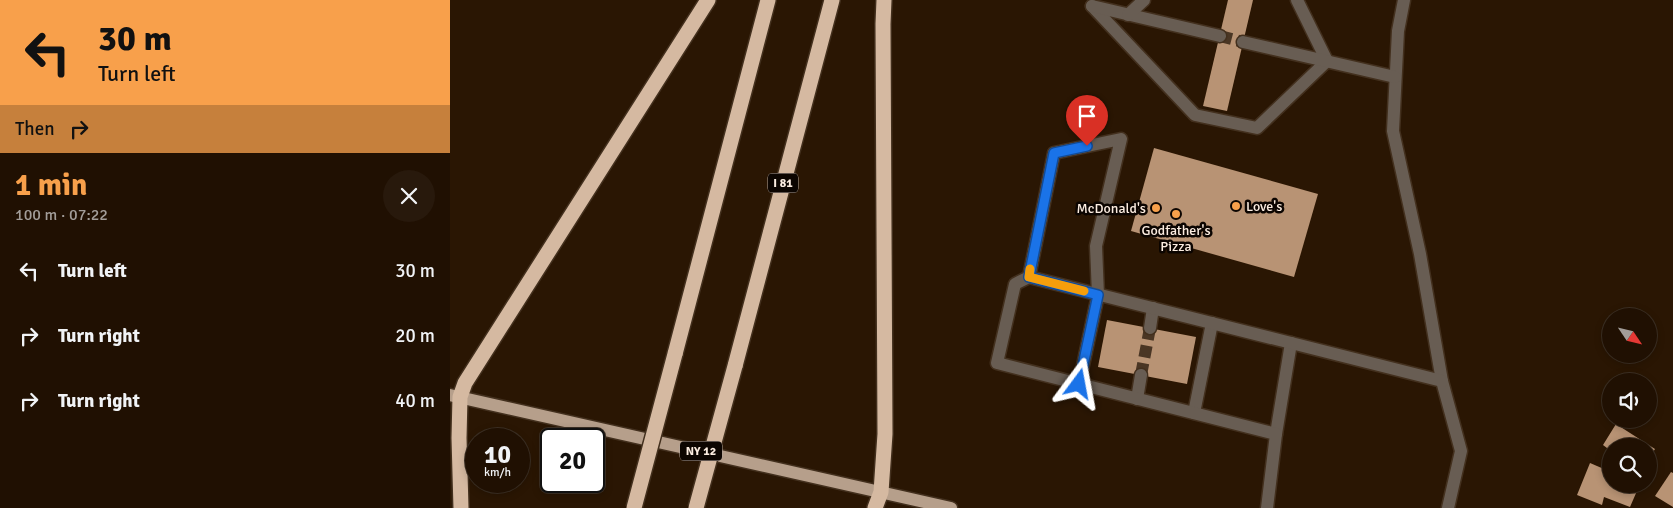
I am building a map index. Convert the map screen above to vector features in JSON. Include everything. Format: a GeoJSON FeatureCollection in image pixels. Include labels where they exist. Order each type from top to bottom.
{"type":"FeatureCollection","features":[{"type":"Feature","properties":{"kind":"highway"},"geometry":{"type":"LineString","coordinates":[[461,508],[459,438],[455,396],[708,0]]}},
{"type":"Feature","properties":{"kind":"highway"},"geometry":{"type":"LineString","coordinates":[[634,508],[768,0]]}},
{"type":"Feature","properties":{"kind":"highway","name":"I 81"},"geometry":{"type":"LineString","coordinates":[[696,508],[832,0]]}},
{"type":"Feature","properties":{"kind":"highway"},"geometry":{"type":"LineString","coordinates":[[875,508],[882,492],[885,434],[882,24],[884,0]]}},
{"type":"Feature","properties":{"kind":"main road","name":"NY 12"},"geometry":{"type":"LineString","coordinates":[[455,396],[951,508]]}},
{"type":"Feature","properties":{"kind":"lane"},"geometry":{"type":"LineString","coordinates":[[1128,15],[1144,0]]}},
{"type":"Feature","properties":{"kind":"lane"},"geometry":{"type":"LineString","coordinates":[[1297,0],[1327,61]]}},
{"type":"Feature","properties":{"kind":"lane"},"geometry":{"type":"LineString","coordinates":[[1404,0],[1398,31],[1393,131],[1420,254],[1442,381],[1461,451],[1448,508]]}},
{"type":"Feature","properties":{"kind":"lane"},"geometry":{"type":"LineString","coordinates":[[1093,3],[1128,15],[1220,36]]}},
{"type":"Feature","properties":{"kind":"lane"},"geometry":{"type":"LineString","coordinates":[[1093,3],[1195,115],[1257,128],[1327,61]]}},
{"type":"Feature","properties":{"kind":"lane"},"geometry":{"type":"LineString","coordinates":[[1243,42],[1395,77]]}},
{"type":"Feature","properties":{"kind":"lane"},"geometry":{"type":"LineString","coordinates":[[1029,277],[1054,153],[1121,139],[1096,246],[1098,295],[1079,384]]}},
{"type":"Feature","properties":{"kind":"lane"},"geometry":{"type":"LineString","coordinates":[[1276,434],[997,363],[1015,284],[1029,277],[1442,381]]}},
{"type":"Feature","properties":{"kind":"lane"},"geometry":{"type":"LineString","coordinates":[[1150,328],[1153,308]]}},
{"type":"Feature","properties":{"kind":"lane"},"geometry":{"type":"LineString","coordinates":[[1194,413],[1212,323]]}},
{"type":"Feature","properties":{"kind":"lane"},"geometry":{"type":"LineString","coordinates":[[1267,508],[1276,434],[1291,343]]}},
{"type":"Feature","properties":{"kind":"lane"},"geometry":{"type":"LineString","coordinates":[[1137,399],[1141,375]]}},
{"type":"Feature","properties":{"kind":"building"},"geometry":{"type":"Polygon","coordinates":[[[1228,0],[1253,0],[1227,111],[1203,106],[1228,0]]]}},
{"type":"Feature","properties":{"kind":"building"},"geometry":{"type":"Polygon","coordinates":[[[1154,148],[1318,194],[1294,277],[1131,231],[1154,148]]]}},
{"type":"Feature","properties":{"kind":"building"},"geometry":{"type":"Polygon","coordinates":[[[1107,320],[1196,337],[1187,384],[1098,367],[1107,320]]]}},
{"type":"Feature","properties":{"kind":"building"},"geometry":{"type":"Polygon","coordinates":[[[1614,428],[1622,428],[1638,438],[1607,438],[1614,428]]]}},
{"type":"Feature","properties":{"kind":"building"},"geometry":{"type":"Polygon","coordinates":[[[1590,463],[1602,468],[1602,493],[1636,493],[1630,507],[1604,497],[1602,505],[1577,495],[1590,463]]]}},
{"type":"Feature","properties":{"kind":"building"},"geometry":{"type":"Polygon","coordinates":[[[1671,472],[1673,473],[1673,507],[1655,496],[1671,472]]]}},
{"type":"Feature","properties":{"kind":"tunnel"},"geometry":{"type":"LineString","coordinates":[[1220,36],[1243,42]]}},
{"type":"Feature","properties":{"kind":"tunnel"},"geometry":{"type":"LineString","coordinates":[[1141,375],[1150,328]]}},
{"type":"Feature","properties":{"kind":"slow traffic"},"geometry":{"type":"LineString","coordinates":[[1030,269],[1029,277],[1084,291]]}},
{"type":"Feature","properties":{"kind":"place","name":"Love's"},"geometry":{"type":"Point","coordinates":[1236,206]}},
{"type":"Feature","properties":{"kind":"place","name":"McDonald's"},"geometry":{"type":"Point","coordinates":[1156,208]}},
{"type":"Feature","properties":{"kind":"place","name":"Godfather's Pizza"},"geometry":{"type":"Point","coordinates":[1176,214]}},
{"type":"Feature","properties":{"kind":"route"},"geometry":{"type":"LineString","coordinates":[[1079,384],[1098,295],[1029,277],[1054,153],[1087,146]]}}]}
